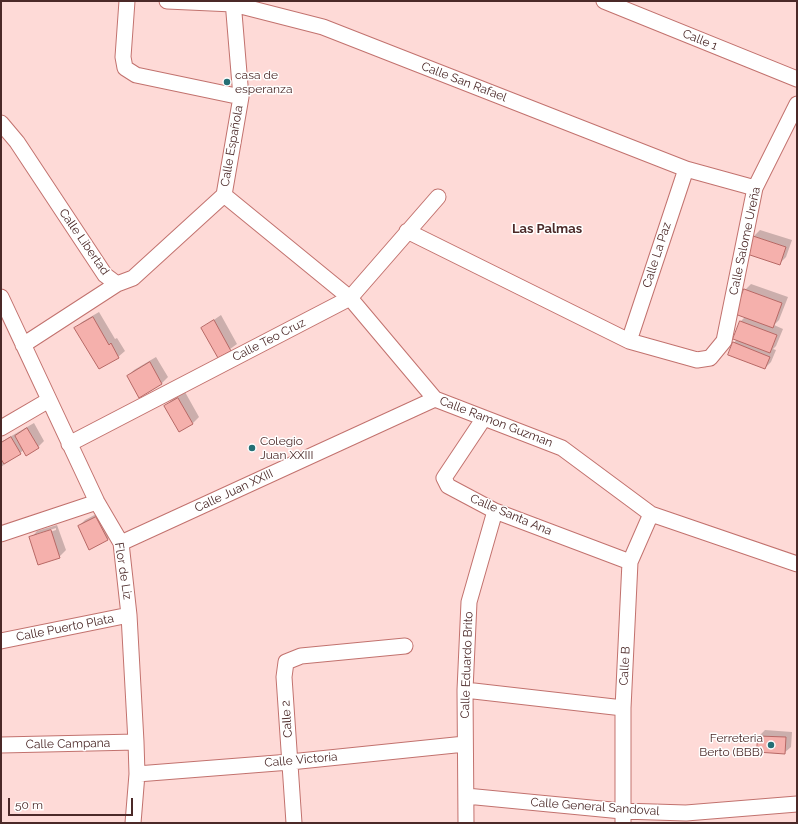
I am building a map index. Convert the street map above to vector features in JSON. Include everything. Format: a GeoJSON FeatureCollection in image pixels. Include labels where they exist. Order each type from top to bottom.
{"type":"FeatureCollection","features":[{"type":"Feature","properties":{"kind":"street"},"geometry":{"type":"LineString","coordinates":[[127,1],[123,57],[125,68],[136,75],[241,97]]}},
{"type":"Feature","properties":{"kind":"street","name":"Calle San Rafael"},"geometry":{"type":"LineString","coordinates":[[167,1],[233,3],[323,27],[686,169],[755,188]]}},
{"type":"Feature","properties":{"kind":"street","name":"Calle 1"},"geometry":{"type":"LineString","coordinates":[[604,1],[797,79]]}},
{"type":"Feature","properties":{"kind":"street","name":"Calle Española"},"geometry":{"type":"LineString","coordinates":[[224,195],[241,97],[233,3]]}},
{"type":"Feature","properties":{"kind":"street","name":"Calle Salome Ureña"},"geometry":{"type":"LineString","coordinates":[[629,341],[697,360],[710,358],[724,341],[755,188],[797,104]]}},
{"type":"Feature","properties":{"kind":"street","name":"Calle Libertad"},"geometry":{"type":"LineString","coordinates":[[1,123],[17,142],[105,275],[117,284],[133,278],[224,195]]}},
{"type":"Feature","properties":{"kind":"street","name":"Calle La Paz"},"geometry":{"type":"LineString","coordinates":[[629,341],[686,169]]}},
{"type":"Feature","properties":{"kind":"street","name":"Calle Ramon Guzman"},"geometry":{"type":"LineString","coordinates":[[224,195],[350,298],[435,399],[562,448],[652,514],[797,564]]}},
{"type":"Feature","properties":{"kind":"street","name":"Calle Teo Cruz"},"geometry":{"type":"LineString","coordinates":[[69,444],[350,298],[438,197]]}},
{"type":"Feature","properties":{"kind":"street"},"geometry":{"type":"LineString","coordinates":[[407,231],[629,341]]}},
{"type":"Feature","properties":{"kind":"street"},"geometry":{"type":"LineString","coordinates":[[23,345],[117,284]]}},
{"type":"Feature","properties":{"kind":"street","name":"Flor de Liz"},"geometry":{"type":"LineString","coordinates":[[1,297],[97,502],[121,542],[129,615],[136,742],[137,774],[134,823]]}},
{"type":"Feature","properties":{"kind":"street","name":"Calle Juan XXIII"},"geometry":{"type":"LineString","coordinates":[[121,542],[435,399]]}},
{"type":"Feature","properties":{"kind":"street"},"geometry":{"type":"LineString","coordinates":[[1,428],[49,400]]}},
{"type":"Feature","properties":{"kind":"street","name":"Calle Santa Ana"},"geometry":{"type":"LineString","coordinates":[[484,418],[444,478],[448,486],[495,510],[630,562]]}},
{"type":"Feature","properties":{"kind":"street"},"geometry":{"type":"LineString","coordinates":[[1,534],[97,502]]}},
{"type":"Feature","properties":{"kind":"street","name":"Calle Eduardo Brito"},"geometry":{"type":"LineString","coordinates":[[466,823],[465,690],[469,602],[495,510]]}},
{"type":"Feature","properties":{"kind":"street","name":"Calle B"},"geometry":{"type":"LineString","coordinates":[[622,817],[622,708],[630,562],[652,514]]}},
{"type":"Feature","properties":{"kind":"street","name":"Calle Puerto Plata"},"geometry":{"type":"LineString","coordinates":[[1,641],[129,615]]}},
{"type":"Feature","properties":{"kind":"street","name":"Calle 2"},"geometry":{"type":"LineString","coordinates":[[294,823],[284,677],[286,662],[301,656],[406,646]]}},
{"type":"Feature","properties":{"kind":"street"},"geometry":{"type":"LineString","coordinates":[[465,690],[622,708]]}},
{"type":"Feature","properties":{"kind":"street","name":"Calle Campana"},"geometry":{"type":"LineString","coordinates":[[1,745],[136,742]]}},
{"type":"Feature","properties":{"kind":"street","name":"Calle Victoria"},"geometry":{"type":"LineString","coordinates":[[137,774],[290,762],[465,744]]}},
{"type":"Feature","properties":{"kind":"street","name":"Calle General Sandoval"},"geometry":{"type":"LineString","coordinates":[[466,796],[622,817],[686,818],[797,804]]}},
{"type":"Feature","properties":{"kind":"building"},"geometry":{"type":"Polygon","coordinates":[[[753,236],[786,247],[780,265],[747,254],[753,236]]]}},
{"type":"Feature","properties":{"kind":"building"},"geometry":{"type":"Polygon","coordinates":[[[744,289],[782,303],[773,328],[735,314],[744,289]]]}},
{"type":"Feature","properties":{"kind":"building"},"geometry":{"type":"Polygon","coordinates":[[[93,317],[109,345],[111,343],[119,358],[99,369],[74,328],[93,317]]]}},
{"type":"Feature","properties":{"kind":"building"},"geometry":{"type":"Polygon","coordinates":[[[214,320],[231,351],[218,358],[201,328],[214,320]]]}},
{"type":"Feature","properties":{"kind":"building"},"geometry":{"type":"Polygon","coordinates":[[[740,321],[777,335],[770,353],[733,339],[740,321]]]}},
{"type":"Feature","properties":{"kind":"building"},"geometry":{"type":"Polygon","coordinates":[[[733,342],[770,357],[765,369],[728,355],[733,342]]]}},
{"type":"Feature","properties":{"kind":"building"},"geometry":{"type":"Polygon","coordinates":[[[150,362],[162,384],[139,398],[127,376],[150,362]]]}},
{"type":"Feature","properties":{"kind":"building"},"geometry":{"type":"Polygon","coordinates":[[[178,398],[193,424],[179,432],[164,406],[178,398]]]}},
{"type":"Feature","properties":{"kind":"building"},"geometry":{"type":"Polygon","coordinates":[[[27,428],[39,448],[26,456],[15,436],[27,428]]]}},
{"type":"Feature","properties":{"kind":"building"},"geometry":{"type":"Polygon","coordinates":[[[11,437],[21,454],[4,464],[1,459],[1,443],[11,437]]]}},
{"type":"Feature","properties":{"kind":"building"},"geometry":{"type":"Polygon","coordinates":[[[96,517],[108,540],[89,550],[78,526],[96,517]]]}},
{"type":"Feature","properties":{"kind":"building"},"geometry":{"type":"Polygon","coordinates":[[[51,530],[60,558],[38,565],[29,537],[51,530]]]}},
{"type":"Feature","properties":{"kind":"building","name":"Ferreteria Berto (BBB)"},"geometry":{"type":"Polygon","coordinates":[[[758,736],[786,737],[785,754],[757,752],[758,736]]]}},
{"type":"Feature","properties":{"kind":"place","name":"casa de esperanza"},"geometry":{"type":"Point","coordinates":[227,82]}},
{"type":"Feature","properties":{"kind":"place","name":"Colegio Juan XXIII"},"geometry":{"type":"Point","coordinates":[252,448]}},
{"type":"Feature","properties":{"kind":"place","name":"Ferreteria Berto (BBB)"},"geometry":{"type":"Point","coordinates":[771,745]}},
{"type":"Feature","properties":{"kind":"district","name":"Las Palmas"},"geometry":{"type":"Point","coordinates":[547,229]}}]}
